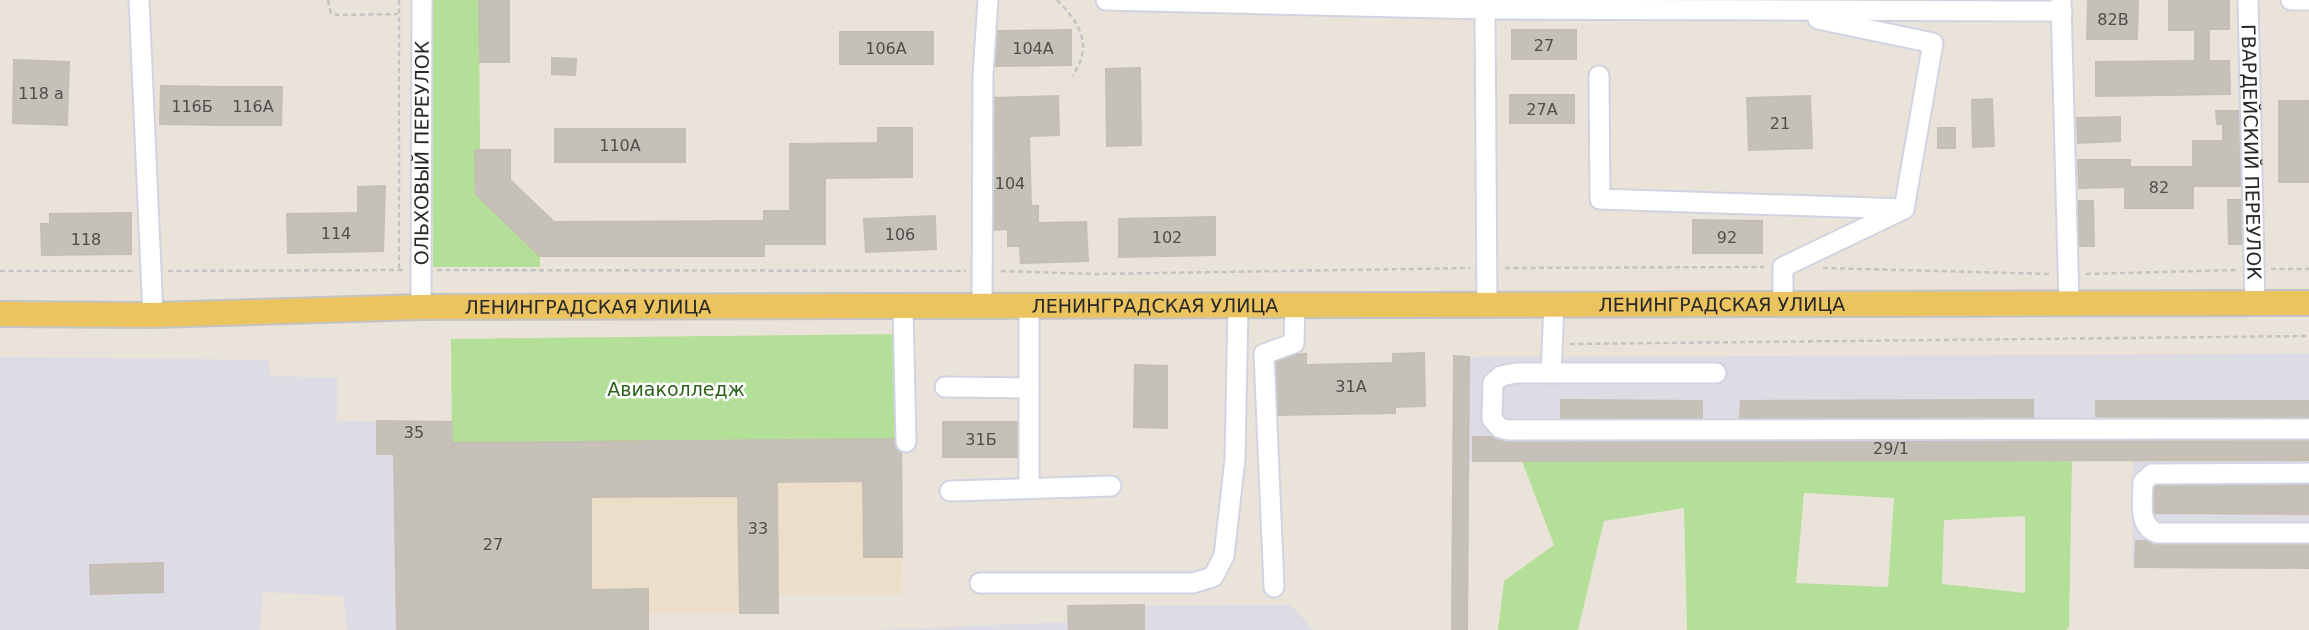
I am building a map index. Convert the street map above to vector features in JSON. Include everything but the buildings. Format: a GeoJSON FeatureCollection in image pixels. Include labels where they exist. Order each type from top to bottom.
{"type":"FeatureCollection","features":[{"type":"Feature","properties":{"kind":"main road","name":"ЛЕНИНГРАДСКАЯ УЛИЦА"},"geometry":{"type":"LineString","coordinates":[[0,314],[153,315],[421,307],[2309,303]]}},
{"type":"Feature","properties":{"kind":"street","name":"ОЛЬХОВЫЙ ПЕРЕУЛОК"},"geometry":{"type":"LineString","coordinates":[[421,307],[422,0]]}},
{"type":"Feature","properties":{"kind":"street"},"geometry":{"type":"LineString","coordinates":[[982,307],[983,75],[988,0]]}},
{"type":"Feature","properties":{"kind":"street"},"geometry":{"type":"LineString","coordinates":[[1106,0],[1485,9],[1778,10],[2062,6],[2068,304]]}},
{"type":"Feature","properties":{"kind":"street","name":"ГВАРДЕЙСКИЙ ПЕРЕУЛОК"},"geometry":{"type":"LineString","coordinates":[[2248,0],[2255,303]]}},
{"type":"Feature","properties":{"kind":"street"},"geometry":{"type":"LineString","coordinates":[[2291,0],[2309,0]]}},
{"type":"Feature","properties":{"kind":"street"},"geometry":{"type":"LineString","coordinates":[[135,4],[153,315]]}},
{"type":"Feature","properties":{"kind":"street"},"geometry":{"type":"LineString","coordinates":[[1485,9],[1487,305]]}},
{"type":"Feature","properties":{"kind":"street"},"geometry":{"type":"LineString","coordinates":[[1778,10],[1933,43],[1904,209]]}},
{"type":"Feature","properties":{"kind":"street"},"geometry":{"type":"LineString","coordinates":[[1600,76],[1600,199],[1904,209]]}},
{"type":"Feature","properties":{"kind":"street"},"geometry":{"type":"LineString","coordinates":[[1783,304],[1783,267],[1904,209]]}},
{"type":"Feature","properties":{"kind":"street"},"geometry":{"type":"LineString","coordinates":[[1551,373],[1554,305]]}},
{"type":"Feature","properties":{"kind":"street"},"geometry":{"type":"LineString","coordinates":[[1028,488],[1029,306]]}},
{"type":"Feature","properties":{"kind":"street"},"geometry":{"type":"LineString","coordinates":[[980,583],[1193,583],[1213,577],[1224,556],[1235,459],[1238,306]]}},
{"type":"Feature","properties":{"kind":"street"},"geometry":{"type":"LineString","coordinates":[[1274,587],[1264,354],[1294,343],[1296,306]]}},
{"type":"Feature","properties":{"kind":"street"},"geometry":{"type":"LineString","coordinates":[[903,307],[906,442]]}},
{"type":"Feature","properties":{"kind":"street"},"geometry":{"type":"LineString","coordinates":[[1716,373],[1516,373],[1501,376],[1493,383],[1492,419],[1500,428],[1508,430],[2309,429]]}},
{"type":"Feature","properties":{"kind":"street"},"geometry":{"type":"LineString","coordinates":[[945,387],[1029,388]]}},
{"type":"Feature","properties":{"kind":"street"},"geometry":{"type":"LineString","coordinates":[[2309,473],[2152,474],[2143,482],[2144,522],[2149,530],[2157,533],[2309,533]]}},
{"type":"Feature","properties":{"kind":"street"},"geometry":{"type":"LineString","coordinates":[[950,491],[1111,485]]}},
{"type":"Feature","properties":{"kind":"path"},"geometry":{"type":"LineString","coordinates":[[328,0],[331,13],[338,15],[399,14]]}},
{"type":"Feature","properties":{"kind":"path"},"geometry":{"type":"LineString","coordinates":[[399,0],[399,270]]}},
{"type":"Feature","properties":{"kind":"path"},"geometry":{"type":"LineString","coordinates":[[1058,0],[1073,16],[1081,30],[1081,65],[1072,76]]}},
{"type":"Feature","properties":{"kind":"path"},"geometry":{"type":"LineString","coordinates":[[0,271],[983,271],[1095,274],[1783,267]]}},
{"type":"Feature","properties":{"kind":"path"},"geometry":{"type":"LineString","coordinates":[[1824,268],[2068,274],[2309,269]]}},
{"type":"Feature","properties":{"kind":"path"},"geometry":{"type":"LineString","coordinates":[[1552,344],[2309,336]]}},
{"type":"Feature","properties":{"kind":"shaded area"},"geometry":{"type":"Polygon","coordinates":[[[900,334],[903,594],[779,595],[778,613],[648,614],[647,589],[591,590],[590,497],[452,498],[451,339],[900,334]]]}},
{"type":"Feature","properties":{"kind":"shaded area"},"geometry":{"type":"Polygon","coordinates":[[[2309,354],[2309,568],[2135,567],[2132,561],[2133,460],[1468,462],[1469,357],[2309,354]]]}},
{"type":"Feature","properties":{"kind":"shaded area"},"geometry":{"type":"Polygon","coordinates":[[[0,358],[269,360],[270,376],[337,378],[337,421],[452,422],[453,498],[591,497],[648,589],[648,630],[347,630],[343,596],[263,592],[260,630],[0,630],[0,358]]]}},
{"type":"Feature","properties":{"kind":"shaded area"},"geometry":{"type":"Polygon","coordinates":[[[1290,605],[1314,630],[875,630],[1068,622],[1068,606],[1290,605]]]}},
{"type":"Feature","properties":{"kind":"green space"},"geometry":{"type":"Polygon","coordinates":[[[433,0],[479,0],[480,150],[475,150],[476,194],[540,256],[540,267],[433,267],[433,0]]]}},
{"type":"Feature","properties":{"kind":"green space","name":"Авиаколледж"},"geometry":{"type":"Polygon","coordinates":[[[900,334],[901,439],[452,443],[451,339],[900,334]]]}},
{"type":"Feature","properties":{"kind":"green space"},"geometry":{"type":"Polygon","coordinates":[[[2072,460],[2069,627],[2066,630],[1687,630],[1684,508],[1604,521],[1578,630],[1498,630],[1504,581],[1554,545],[1522,461],[2072,460]],[[1804,493],[1796,583],[1888,587],[1894,498],[1804,493]],[[2025,516],[1944,520],[1942,584],[2025,593],[2025,516]]]}}]}
